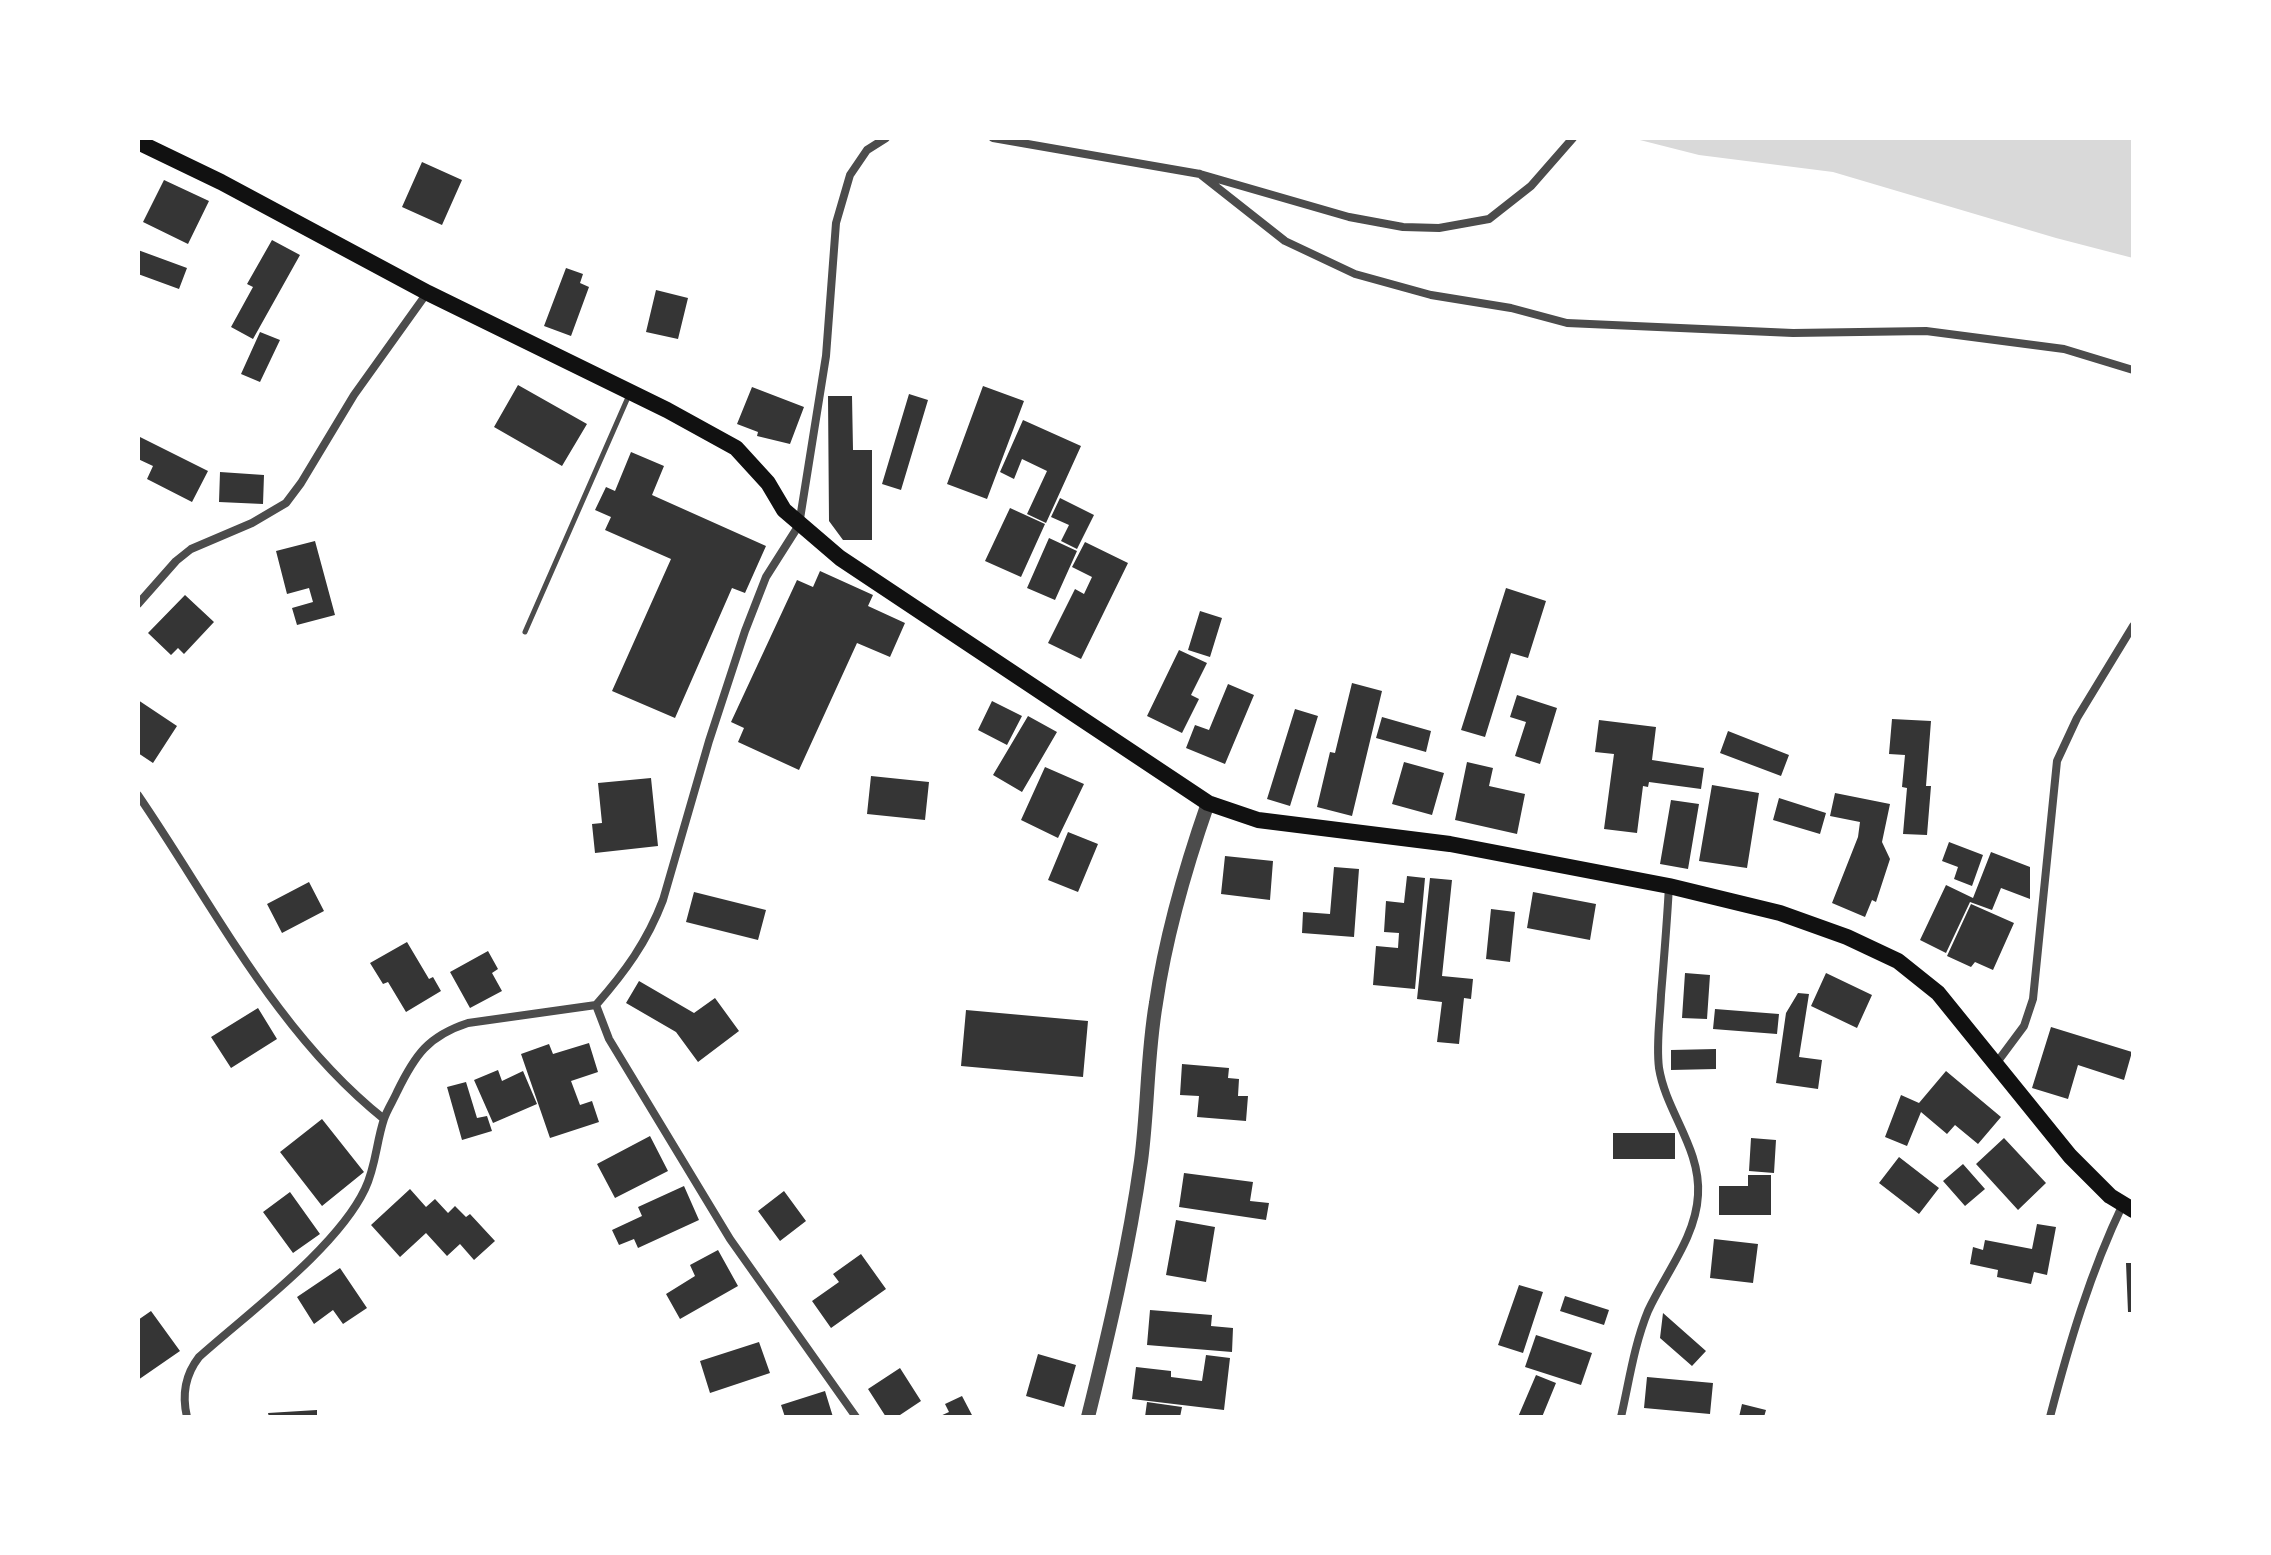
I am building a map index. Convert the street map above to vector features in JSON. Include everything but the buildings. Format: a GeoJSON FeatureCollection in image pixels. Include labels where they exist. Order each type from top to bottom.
{"type":"FeatureCollection","features":[{"type":"Feature","properties":{"kind":"main road"},"geometry":{"type":"LineString","coordinates":[[138,142],[221,182],[428,293],[631,391],[736,448],[768,483],[784,510],[853,567],[1208,803],[1258,820],[1479,849],[1669,886],[1819,925],[1898,961],[1938,993],[2070,1156],[2110,1196],[2128,1207]]}},
{"type":"Feature","properties":{"kind":"street"},"geometry":{"type":"LineString","coordinates":[[186,1417],[183,1401],[186,1382],[191,1367],[199,1357],[283,1284],[350,1214],[372,1172],[384,1119],[409,1067],[422,1050],[449,1030],[491,1019],[596,1005],[627,970],[653,926],[745,631],[766,577],[799,525],[826,356],[836,223],[850,175],[867,150],[886,138]]}},
{"type":"Feature","properties":{"kind":"street"},"geometry":{"type":"LineString","coordinates":[[993,138],[1200,174],[1349,217],[1403,227],[1439,228],[1489,219],[1531,186],[1573,138]]}},
{"type":"Feature","properties":{"kind":"street"},"geometry":{"type":"LineString","coordinates":[[1200,174],[1285,241],[1355,274],[1431,295],[1511,308],[1567,323],[1793,333],[1926,331],[2064,349],[2133,370]]}},
{"type":"Feature","properties":{"kind":"street"},"geometry":{"type":"LineString","coordinates":[[138,604],[176,561],[191,549],[262,519],[286,503],[354,395],[428,293]]}},
{"type":"Feature","properties":{"kind":"street"},"geometry":{"type":"LineString","coordinates":[[1995,1065],[2024,1026],[2033,999],[2057,761],[2077,718],[2133,626]]}},
{"type":"Feature","properties":{"kind":"street"},"geometry":{"type":"LineString","coordinates":[[138,795],[289,1020],[341,1080],[384,1119]]}},
{"type":"Feature","properties":{"kind":"street"},"geometry":{"type":"LineString","coordinates":[[1088,1417],[1123,1269],[1141,1158],[1155,1006],[1166,941],[1184,870],[1208,803]]}},
{"type":"Feature","properties":{"kind":"street"},"geometry":{"type":"LineString","coordinates":[[1621,1417],[1630,1369],[1647,1313],[1684,1243],[1698,1197],[1693,1156],[1660,1069],[1658,1043],[1669,886]]}},
{"type":"Feature","properties":{"kind":"street"},"geometry":{"type":"LineString","coordinates":[[596,1005],[609,1039],[730,1239],[856,1417]]}},
{"type":"Feature","properties":{"kind":"street"},"geometry":{"type":"LineString","coordinates":[[2050,1417],[2071,1334],[2101,1250],[2128,1207]]}},
{"type":"Feature","properties":{"kind":"lane"},"geometry":{"type":"LineString","coordinates":[[525,632],[631,391]]}},
{"type":"Feature","properties":{"kind":"shaded area"},"geometry":{"type":"Polygon","coordinates":[[[1632,138],[2133,138],[2133,258],[1833,172],[1699,155],[1632,138]]]}}]}
